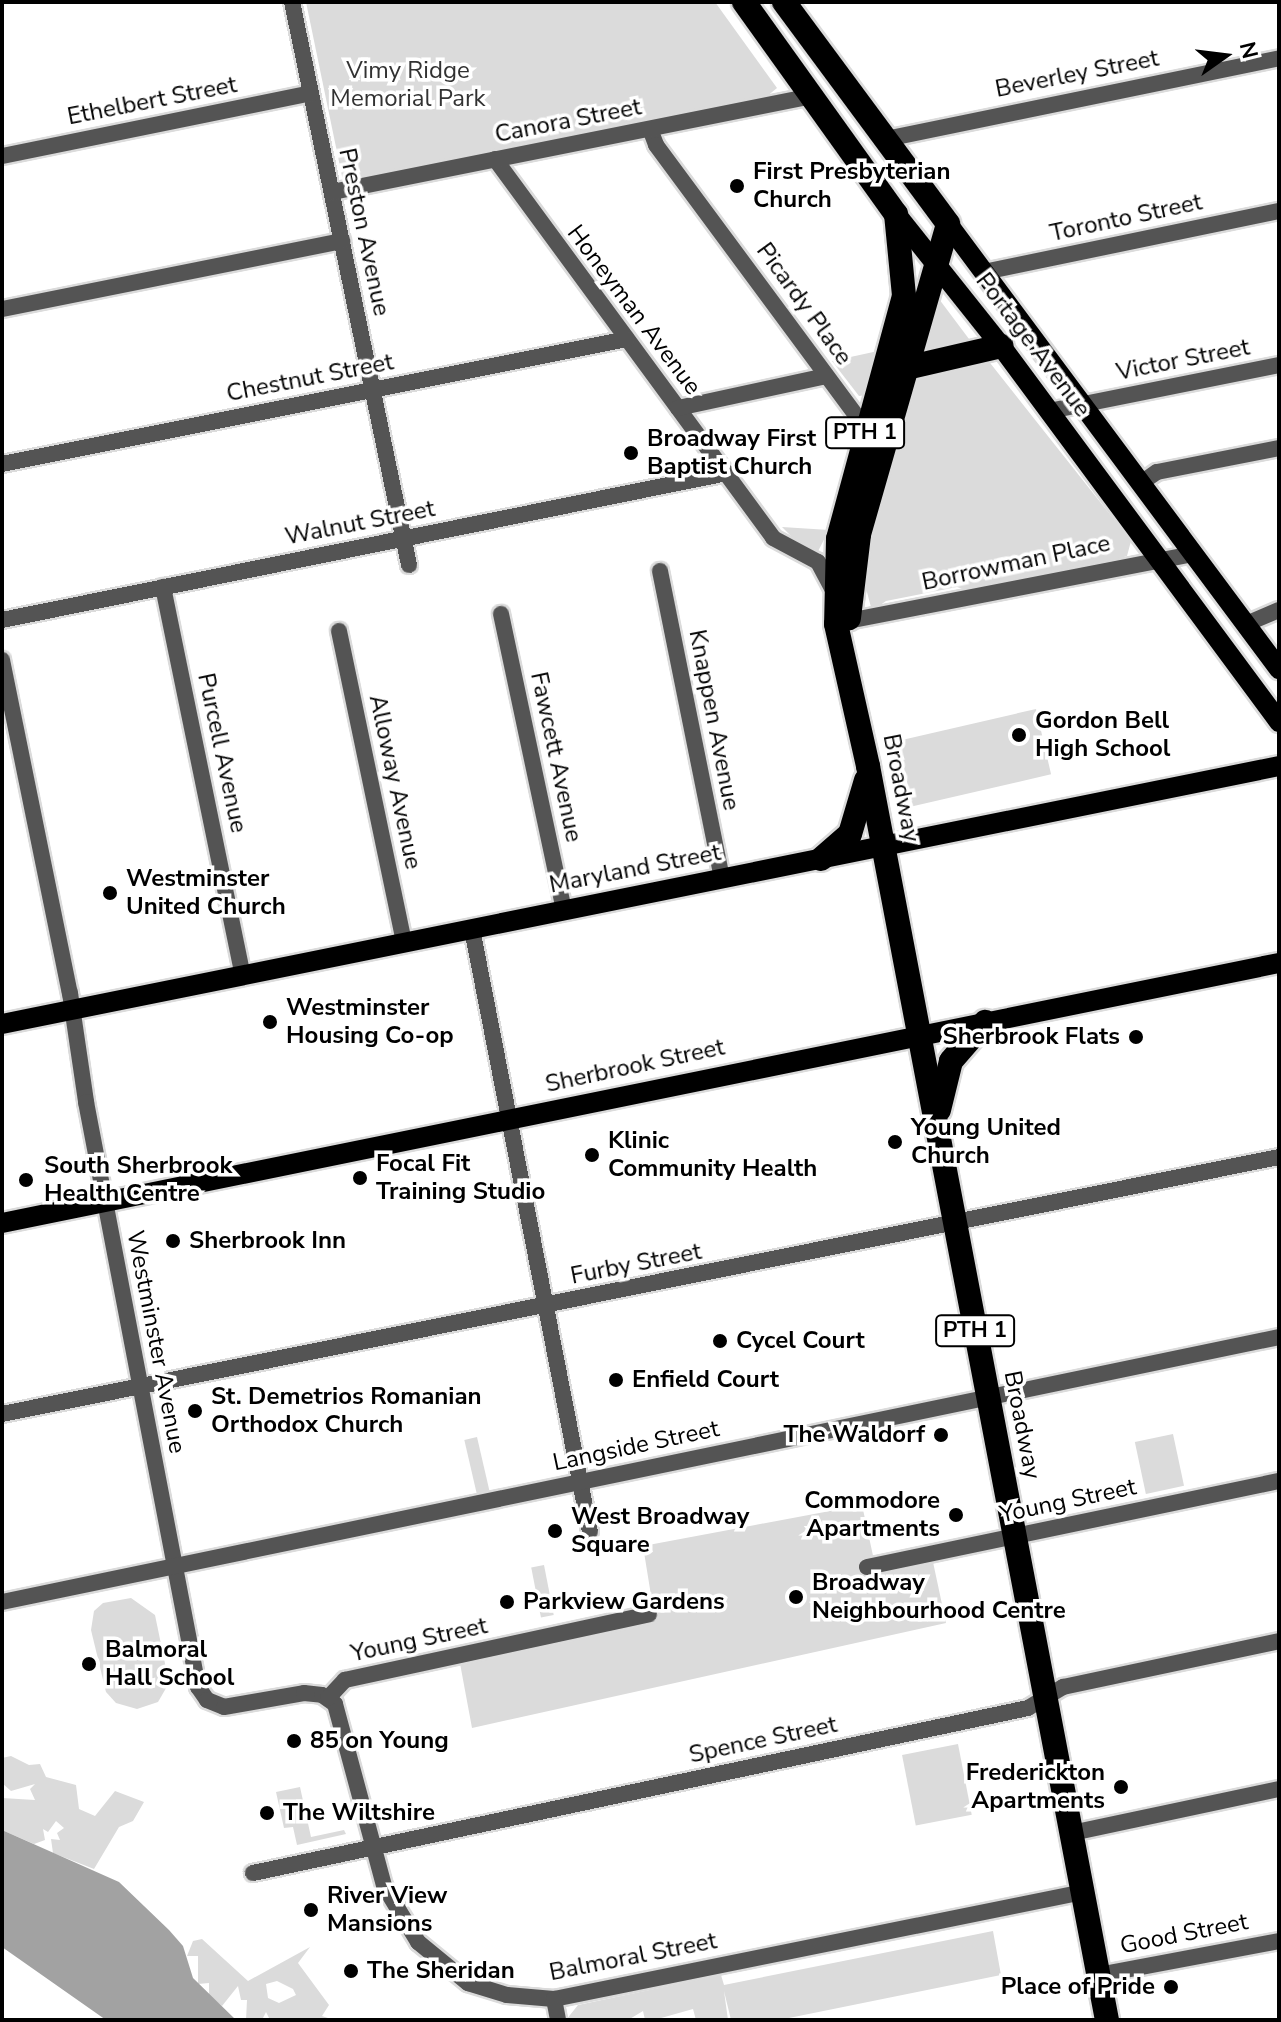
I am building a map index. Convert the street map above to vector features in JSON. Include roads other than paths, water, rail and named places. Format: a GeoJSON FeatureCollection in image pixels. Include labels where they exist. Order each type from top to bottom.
{"type":"FeatureCollection","features":[{"type":"Feature","properties":{"kind":"highway","name":"Portage Avenue"},"geometry":{"type":"LineString","coordinates":[[784,2],[948,224]]}},
{"type":"Feature","properties":{"kind":"highway","name":"Portage Avenue"},"geometry":{"type":"LineString","coordinates":[[746,5],[896,214]]}},
{"type":"Feature","properties":{"kind":"highway","name":"Broadway"},"geometry":{"type":"LineString","coordinates":[[896,214],[904,296],[838,539],[833,590],[1107,2020]]}},
{"type":"Feature","properties":{"kind":"highway","name":"Broadway"},"geometry":{"type":"LineString","coordinates":[[846,652],[856,548],[948,224]]}},
{"type":"Feature","properties":{"kind":"highway"},"geometry":{"type":"LineString","coordinates":[[906,368],[1001,346]]}},
{"type":"Feature","properties":{"kind":"highway"},"geometry":{"type":"LineString","coordinates":[[821,859],[850,834],[868,766]]}},
{"type":"Feature","properties":{"kind":"highway"},"geometry":{"type":"LineString","coordinates":[[937,1124],[951,1061],[985,1022]]}},
{"type":"Feature","properties":{"kind":"main road","name":"Portage Avenue"},"geometry":{"type":"LineString","coordinates":[[896,214],[1001,346],[1279,722]]}},
{"type":"Feature","properties":{"kind":"main road","name":"Portage Avenue"},"geometry":{"type":"LineString","coordinates":[[948,224],[1279,669]]}},
{"type":"Feature","properties":{"kind":"main road","name":"Maryland Street"},"geometry":{"type":"LineString","coordinates":[[2,1024],[1279,766]]}},
{"type":"Feature","properties":{"kind":"main road","name":"Sherbrook Street"},"geometry":{"type":"LineString","coordinates":[[2,1223],[1279,963]]}},
{"type":"Feature","properties":{"kind":"street","name":"Preston Avenue"},"geometry":{"type":"LineString","coordinates":[[292,2],[409,565]]}},
{"type":"Feature","properties":{"kind":"street"},"geometry":{"type":"LineString","coordinates":[[746,5],[776,2]]}},
{"type":"Feature","properties":{"kind":"street","name":"Beverley Street"},"geometry":{"type":"LineString","coordinates":[[886,139],[1279,58]]}},
{"type":"Feature","properties":{"kind":"street","name":"Ethelbert Street"},"geometry":{"type":"LineString","coordinates":[[2,156],[311,93]]}},
{"type":"Feature","properties":{"kind":"street","name":"Canora Street"},"geometry":{"type":"LineString","coordinates":[[332,192],[813,96]]}},
{"type":"Feature","properties":{"kind":"street","name":"Picardy Place"},"geometry":{"type":"LineString","coordinates":[[650,129],[656,145],[866,429]]}},
{"type":"Feature","properties":{"kind":"street","name":"Honeyman Avenue"},"geometry":{"type":"LineString","coordinates":[[495,159],[773,538],[818,562],[833,590]]}},
{"type":"Feature","properties":{"kind":"street","name":"Toronto Street"},"geometry":{"type":"LineString","coordinates":[[984,272],[1279,211]]}},
{"type":"Feature","properties":{"kind":"street"},"geometry":{"type":"LineString","coordinates":[[2,309],[342,241]]}},
{"type":"Feature","properties":{"kind":"street","name":"Chestnut Street"},"geometry":{"type":"LineString","coordinates":[[2,464],[627,339]]}},
{"type":"Feature","properties":{"kind":"street","name":"Victor Street"},"geometry":{"type":"LineString","coordinates":[[1049,411],[1279,365]]}},
{"type":"Feature","properties":{"kind":"street"},"geometry":{"type":"LineString","coordinates":[[678,408],[826,376]]}},
{"type":"Feature","properties":{"kind":"street"},"geometry":{"type":"LineString","coordinates":[[1141,483],[1157,472],[1279,448]]}},
{"type":"Feature","properties":{"kind":"street","name":"Walnut Street"},"geometry":{"type":"LineString","coordinates":[[2,620],[727,473]]}},
{"type":"Feature","properties":{"kind":"street","name":"Borrowman Place"},"geometry":{"type":"LineString","coordinates":[[848,621],[1194,554]]}},
{"type":"Feature","properties":{"kind":"street","name":"Knappen Avenue"},"geometry":{"type":"LineString","coordinates":[[660,571],[722,879]]}},
{"type":"Feature","properties":{"kind":"street","name":"Purcell Avenue"},"geometry":{"type":"LineString","coordinates":[[163,587],[243,976]]}},
{"type":"Feature","properties":{"kind":"street"},"geometry":{"type":"LineString","coordinates":[[1246,624],[1279,610]]}},
{"type":"Feature","properties":{"kind":"street","name":"Fawcett Avenue"},"geometry":{"type":"LineString","coordinates":[[501,614],[564,910]]}},
{"type":"Feature","properties":{"kind":"street","name":"Alloway Avenue"},"geometry":{"type":"LineString","coordinates":[[339,631],[404,943]]}},
{"type":"Feature","properties":{"kind":"street","name":"Westminster Avenue"},"geometry":{"type":"LineString","coordinates":[[2,660],[72,1010],[105,1202],[198,1687],[207,1700],[224,1707],[304,1693],[328,1698]]}},
{"type":"Feature","properties":{"kind":"street"},"geometry":{"type":"LineString","coordinates":[[472,929],[590,1532]]}},
{"type":"Feature","properties":{"kind":"street","name":"Furby Street"},"geometry":{"type":"LineString","coordinates":[[2,1414],[1279,1157]]}},
{"type":"Feature","properties":{"kind":"street","name":"Langside Street"},"geometry":{"type":"LineString","coordinates":[[2,1602],[1279,1337]]}},
{"type":"Feature","properties":{"kind":"street","name":"Young Street"},"geometry":{"type":"LineString","coordinates":[[867,1567],[1279,1481]]}},
{"type":"Feature","properties":{"kind":"street","name":"Young Street"},"geometry":{"type":"LineString","coordinates":[[328,1698],[345,1680],[649,1614]]}},
{"type":"Feature","properties":{"kind":"street","name":"Spence Street"},"geometry":{"type":"LineString","coordinates":[[253,1873],[373,1850],[1028,1708],[1063,1687],[1279,1641]]}},
{"type":"Feature","properties":{"kind":"street","name":"Balmoral Street"},"geometry":{"type":"LineString","coordinates":[[328,1698],[339,1712],[373,1850],[400,1918],[445,1968],[487,1989],[554,1999],[1083,1892]]}},
{"type":"Feature","properties":{"kind":"street"},"geometry":{"type":"LineString","coordinates":[[1072,1833],[1279,1789]]}},
{"type":"Feature","properties":{"kind":"street","name":"Good Street"},"geometry":{"type":"LineString","coordinates":[[1099,1975],[1279,1941]]}},
{"type":"Feature","properties":{"kind":"street"},"geometry":{"type":"LineString","coordinates":[[554,1999],[558,2020]]}},
{"type":"Feature","properties":{"kind":"place","name":"First Presbyterian Church"},"geometry":{"type":"Point","coordinates":[737,186]}},
{"type":"Feature","properties":{"kind":"place","name":"Broadway First Baptist Church"},"geometry":{"type":"Point","coordinates":[631,453]}},
{"type":"Feature","properties":{"kind":"place","name":"Gordon Bell High School"},"geometry":{"type":"Point","coordinates":[1019,735]}},
{"type":"Feature","properties":{"kind":"place","name":"Westminster United Church"},"geometry":{"type":"Point","coordinates":[110,893]}},
{"type":"Feature","properties":{"kind":"place","name":"Westminster Housing Co-op"},"geometry":{"type":"Point","coordinates":[270,1022]}},
{"type":"Feature","properties":{"kind":"place","name":"Sherbrook Flats"},"geometry":{"type":"Point","coordinates":[1136,1037]}},
{"type":"Feature","properties":{"kind":"place","name":"Young United Church"},"geometry":{"type":"Point","coordinates":[895,1142]}},
{"type":"Feature","properties":{"kind":"place","name":"Klinic Community Health"},"geometry":{"type":"Point","coordinates":[592,1155]}},
{"type":"Feature","properties":{"kind":"place","name":"Focal Fit Training Studio"},"geometry":{"type":"Point","coordinates":[360,1178]}},
{"type":"Feature","properties":{"kind":"place","name":"South Sherbrook Health Centre"},"geometry":{"type":"Point","coordinates":[26,1180]}},
{"type":"Feature","properties":{"kind":"place","name":"Sherbrook Inn"},"geometry":{"type":"Point","coordinates":[173,1241]}},
{"type":"Feature","properties":{"kind":"place","name":"Cycel Court"},"geometry":{"type":"Point","coordinates":[720,1341]}},
{"type":"Feature","properties":{"kind":"place","name":"Enfield Court"},"geometry":{"type":"Point","coordinates":[616,1380]}},
{"type":"Feature","properties":{"kind":"place","name":"St. Demetrios Romanian Orthodox Church"},"geometry":{"type":"Point","coordinates":[195,1411]}},
{"type":"Feature","properties":{"kind":"place","name":"The Waldorf"},"geometry":{"type":"Point","coordinates":[941,1435]}},
{"type":"Feature","properties":{"kind":"place","name":"Commodore Apartments"},"geometry":{"type":"Point","coordinates":[956,1515]}},
{"type":"Feature","properties":{"kind":"place","name":"West Broadway Square"},"geometry":{"type":"Point","coordinates":[555,1531]}},
{"type":"Feature","properties":{"kind":"place","name":"Broadway Neighbourhood Centre"},"geometry":{"type":"Point","coordinates":[796,1597]}},
{"type":"Feature","properties":{"kind":"place","name":"Parkview Gardens"},"geometry":{"type":"Point","coordinates":[507,1602]}},
{"type":"Feature","properties":{"kind":"place","name":"Balmoral Hall School"},"geometry":{"type":"Point","coordinates":[89,1664]}},
{"type":"Feature","properties":{"kind":"place","name":"85 on Young"},"geometry":{"type":"Point","coordinates":[294,1741]}},
{"type":"Feature","properties":{"kind":"place","name":"Frederickton Apartments"},"geometry":{"type":"Point","coordinates":[1121,1787]}},
{"type":"Feature","properties":{"kind":"place","name":"The Wiltshire"},"geometry":{"type":"Point","coordinates":[267,1813]}},
{"type":"Feature","properties":{"kind":"place","name":"River View Mansions"},"geometry":{"type":"Point","coordinates":[311,1910]}},
{"type":"Feature","properties":{"kind":"place","name":"The Sheridan"},"geometry":{"type":"Point","coordinates":[351,1971]}},
{"type":"Feature","properties":{"kind":"place","name":"Place of Pride"},"geometry":{"type":"Point","coordinates":[1171,1987]}},
{"type":"Feature","properties":{"kind":"park label","name":"Vimy Ridge Memorial Park"},"geometry":{"type":"Point","coordinates":[408,85]}}]}
